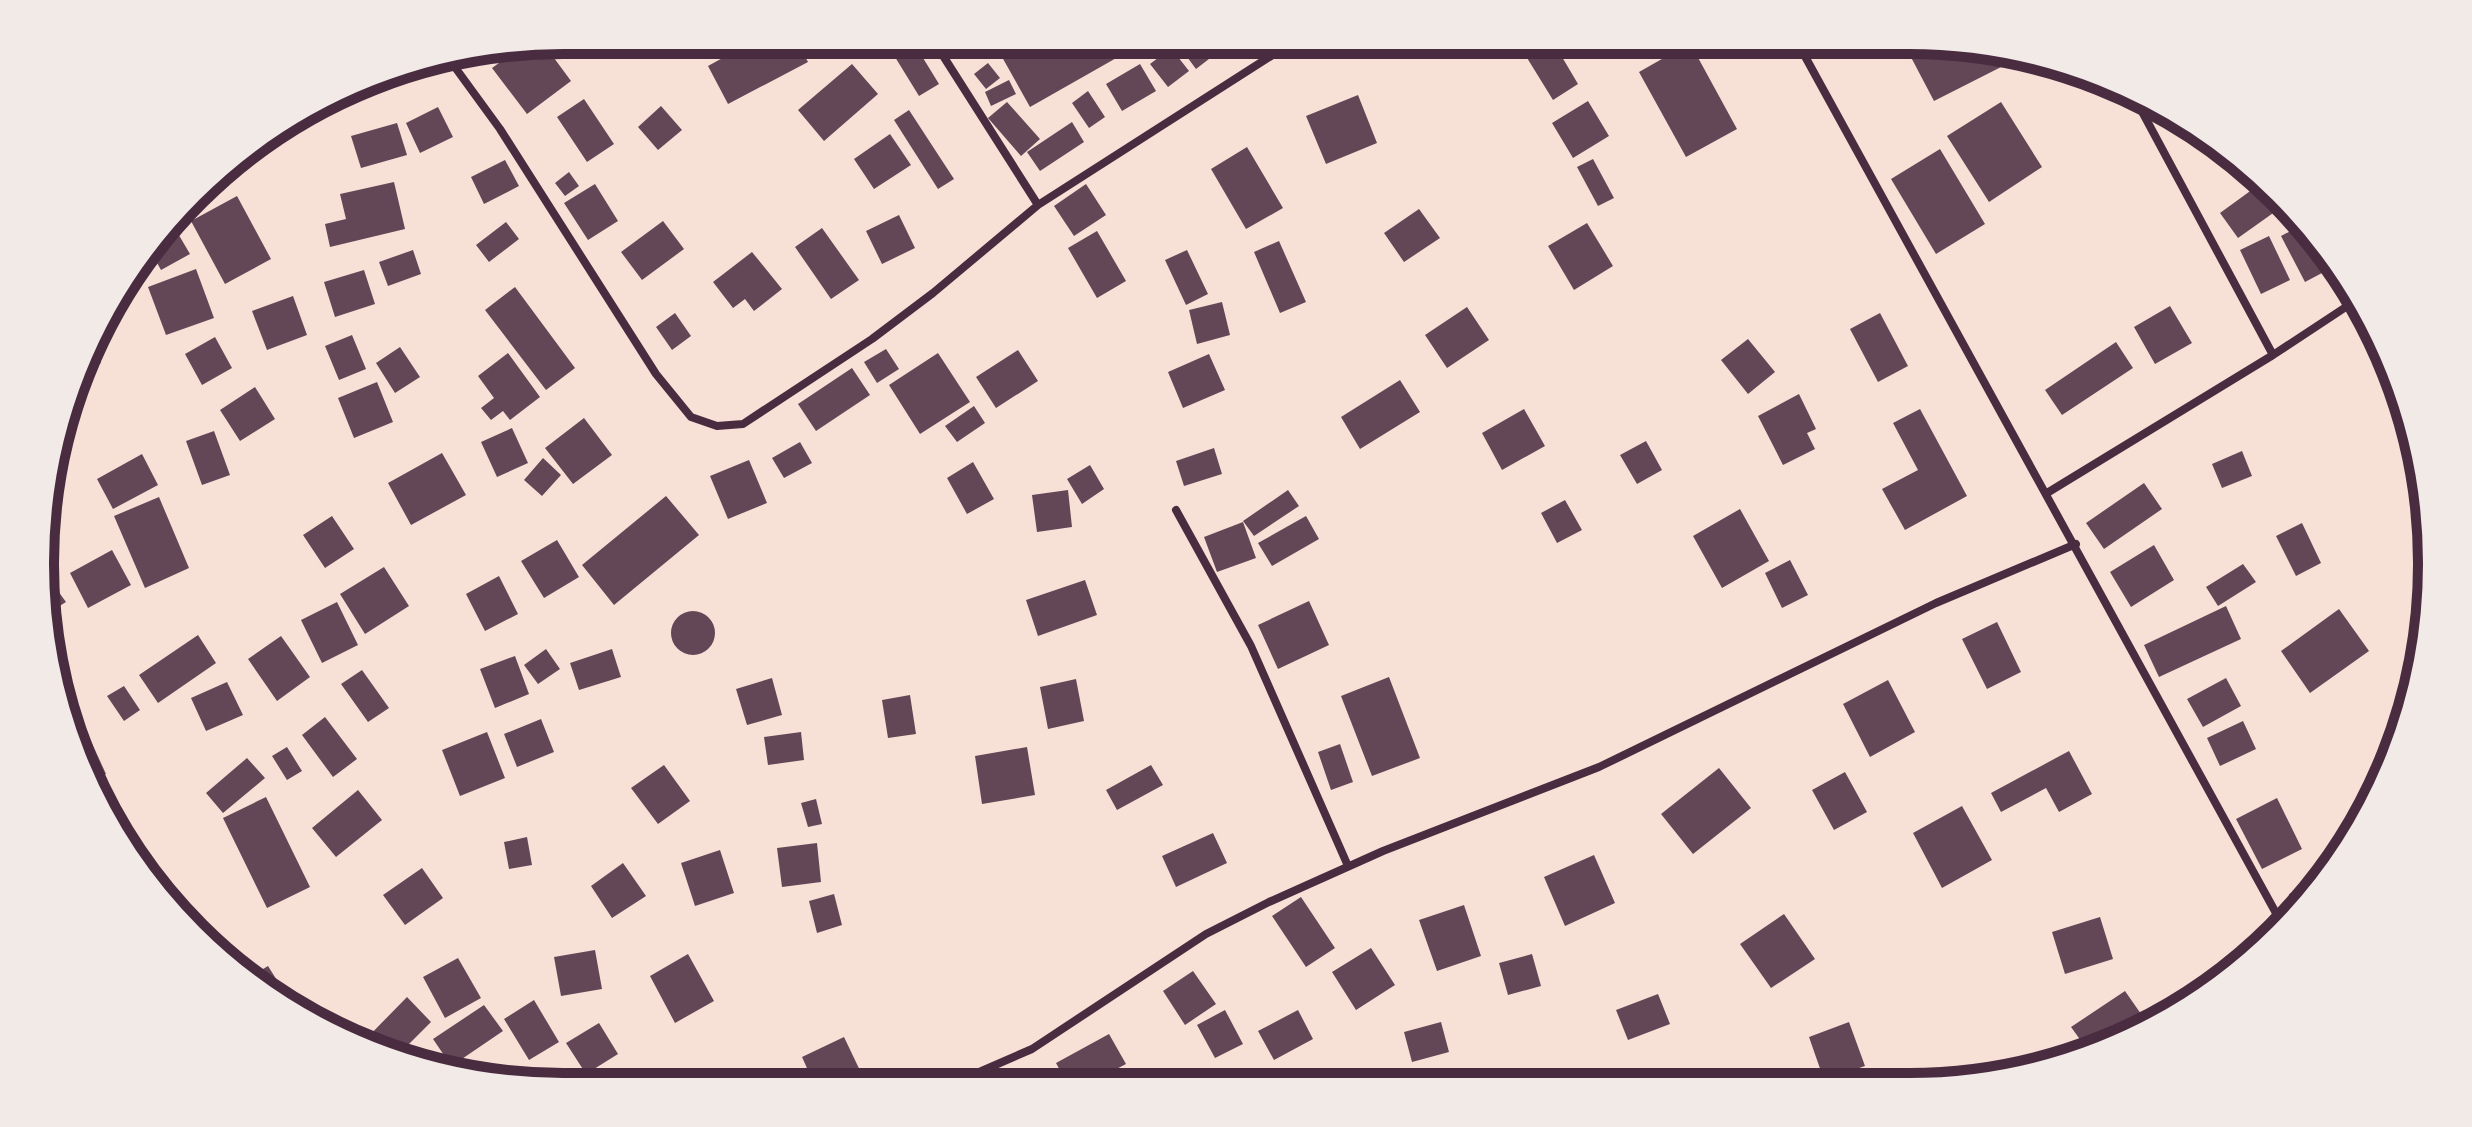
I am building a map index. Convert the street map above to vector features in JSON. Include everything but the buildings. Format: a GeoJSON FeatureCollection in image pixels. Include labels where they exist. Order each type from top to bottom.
{"type":"FeatureCollection","features":[{"type":"Feature","properties":{"kind":"street"},"geometry":{"type":"LineString","coordinates":[[942,54],[1038,205]]}},
{"type":"Feature","properties":{"kind":"street"},"geometry":{"type":"LineString","coordinates":[[454,66],[500,129],[656,374],[691,417],[717,426],[743,424],[872,339],[933,293],[1038,205],[1274,54]]}},
{"type":"Feature","properties":{"kind":"street"},"geometry":{"type":"LineString","coordinates":[[1804,54],[2076,544],[2277,915]]}},
{"type":"Feature","properties":{"kind":"street"},"geometry":{"type":"LineString","coordinates":[[2142,111],[2273,355]]}},
{"type":"Feature","properties":{"kind":"street"},"geometry":{"type":"LineString","coordinates":[[2047,493],[2348,306]]}},
{"type":"Feature","properties":{"kind":"street"},"geometry":{"type":"LineString","coordinates":[[1176,510],[1251,646],[1348,866]]}},
{"type":"Feature","properties":{"kind":"street"},"geometry":{"type":"LineString","coordinates":[[977,1073],[1032,1049],[1206,934],[1348,866],[1599,767],[1936,603],[2076,544]]}}]}
